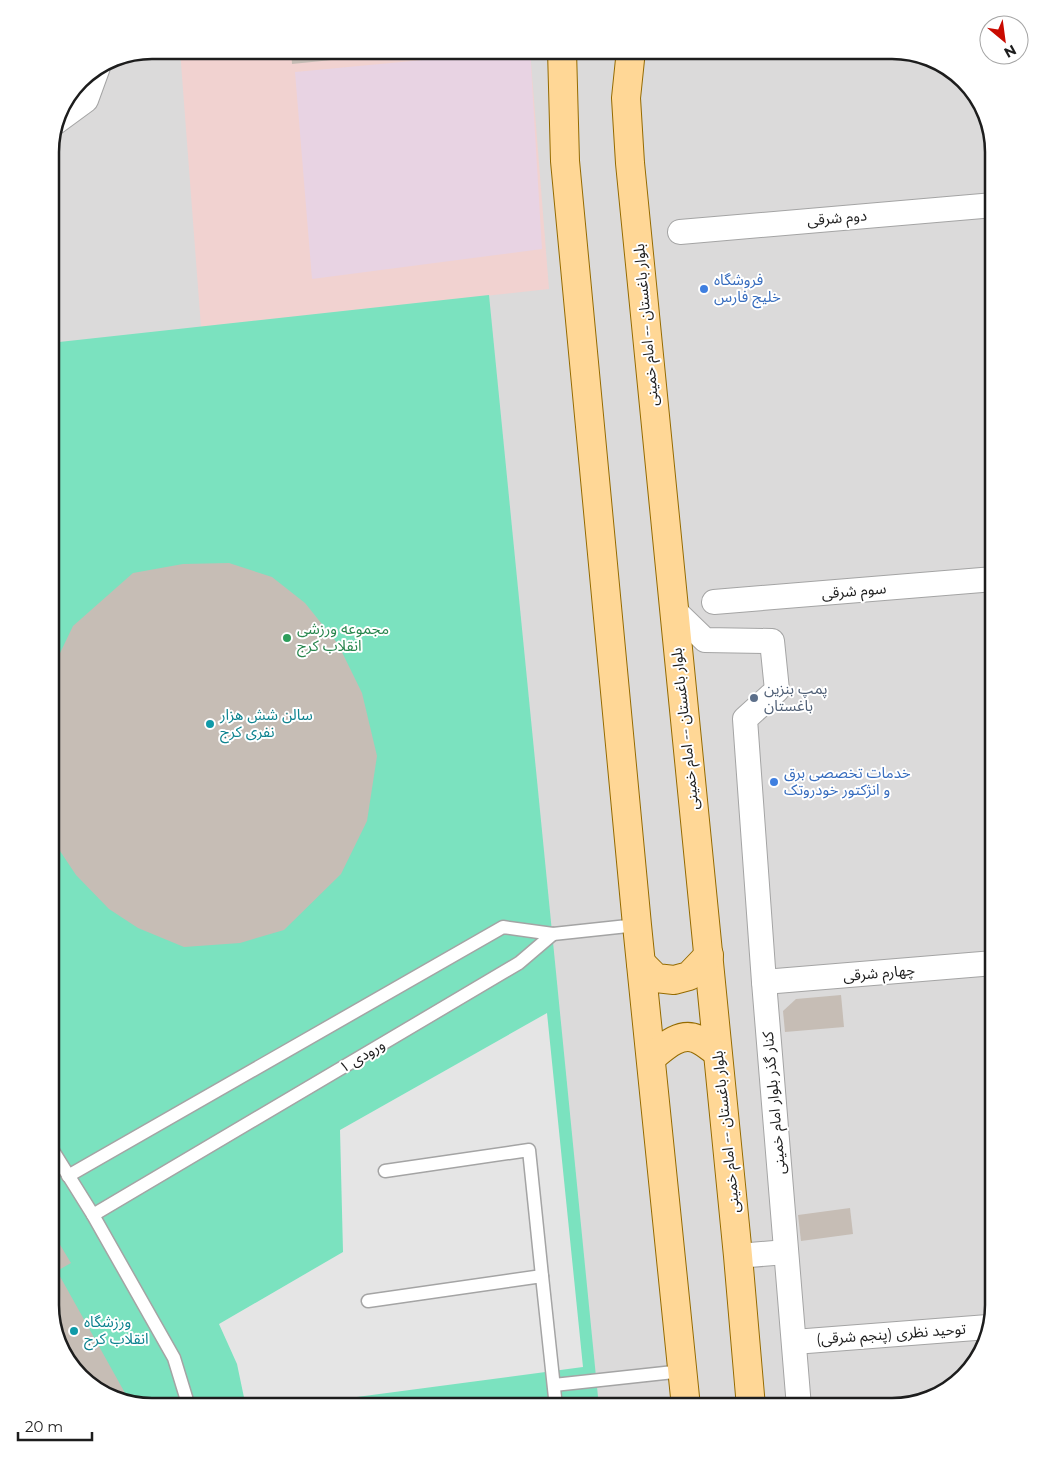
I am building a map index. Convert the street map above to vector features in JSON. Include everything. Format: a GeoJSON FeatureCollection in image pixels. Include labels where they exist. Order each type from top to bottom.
{"type":"FeatureCollection","features":[{"type":"Feature","properties":{"kind":"main road"},"geometry":{"type":"LineString","coordinates":[[562,59],[565,161],[637,925],[685,1398]]}},
{"type":"Feature","properties":{"kind":"main road","name":"بلوار باغستان -- امام خمینی"},"geometry":{"type":"LineString","coordinates":[[630,59],[626,98],[630,163],[709,955],[750,1398]]}},
{"type":"Feature","properties":{"kind":"main road"},"geometry":{"type":"LineString","coordinates":[[641,963],[656,978],[674,980],[688,976],[709,955]]}},
{"type":"Feature","properties":{"kind":"main road"},"geometry":{"type":"LineString","coordinates":[[651,1058],[671,1042],[683,1038],[696,1038],[717,1052]]}},
{"type":"Feature","properties":{"kind":"street"},"geometry":{"type":"LineString","coordinates":[[67,114],[86,100],[94,79]]}},
{"type":"Feature","properties":{"kind":"street","name":"دوم شرقی"},"geometry":{"type":"LineString","coordinates":[[680,232],[985,206]]}},
{"type":"Feature","properties":{"kind":"street","name":"سوم شرقی"},"geometry":{"type":"LineString","coordinates":[[714,602],[985,580]]}},
{"type":"Feature","properties":{"kind":"street","name":"کنار گذر بلوار امام خمینی"},"geometry":{"type":"LineString","coordinates":[[673,609],[705,640],[772,642],[777,690],[745,719],[764,982],[798,1398]]}},
{"type":"Feature","properties":{"kind":"street","name":"چهارم شرقی"},"geometry":{"type":"LineString","coordinates":[[764,982],[985,964]]}},
{"type":"Feature","properties":{"kind":"street"},"geometry":{"type":"LineString","coordinates":[[738,1256],[786,1252]]}},
{"type":"Feature","properties":{"kind":"street","name":"توحید نظری (پنجم شرقی)"},"geometry":{"type":"LineString","coordinates":[[794,1342],[982,1327]]}},
{"type":"Feature","properties":{"kind":"lane"},"geometry":{"type":"LineString","coordinates":[[68,1176],[503,927],[553,934],[637,925]]}},
{"type":"Feature","properties":{"kind":"lane","name":"ورودی ۱"},"geometry":{"type":"LineString","coordinates":[[93,1215],[520,963],[553,934]]}},
{"type":"Feature","properties":{"kind":"lane"},"geometry":{"type":"LineString","coordinates":[[385,1171],[529,1150],[555,1398]]}},
{"type":"Feature","properties":{"kind":"lane"},"geometry":{"type":"LineString","coordinates":[[59,1161],[93,1215],[174,1358],[186,1398]]}},
{"type":"Feature","properties":{"kind":"lane"},"geometry":{"type":"LineString","coordinates":[[368,1301],[542,1276]]}},
{"type":"Feature","properties":{"kind":"lane"},"geometry":{"type":"LineString","coordinates":[[554,1384],[683,1371]]}},
{"type":"Feature","properties":{"kind":"shaded area"},"geometry":{"type":"Polygon","coordinates":[[[181,59],[531,59],[549,289],[201,327],[181,59]]]}},
{"type":"Feature","properties":{"kind":"shaded area"},"geometry":{"type":"Polygon","coordinates":[[[434,59],[531,59],[542,249],[312,279],[295,72],[434,59]]]}},
{"type":"Feature","properties":{"kind":"shaded area"},"geometry":{"type":"Polygon","coordinates":[[[899,59],[917,62],[939,71],[958,86],[973,105],[982,127],[985,151],[985,1306],[982,1330],[973,1352],[958,1371],[939,1386],[917,1395],[893,1398],[145,1398],[122,1393],[105,1386],[86,1371],[71,1352],[62,1330],[59,1306],[59,145],[62,127],[68,110],[82,90],[105,71],[127,62],[139,60],[899,59]]]}},
{"type":"Feature","properties":{"kind":"shaded area"},"geometry":{"type":"Polygon","coordinates":[[[547,1013],[583,1367],[349,1398],[244,1398],[237,1364],[219,1324],[343,1252],[340,1130],[547,1013]]]}},
{"type":"Feature","properties":{"kind":"green space","name":"مجموعه ورزشی انقلاب کرج"},"geometry":{"type":"Polygon","coordinates":[[[489,295],[598,1398],[145,1398],[122,1393],[105,1386],[86,1371],[71,1352],[62,1330],[59,1306],[59,342],[489,295]]]}},
{"type":"Feature","properties":{"kind":"building"},"geometry":{"type":"Polygon","coordinates":[[[292,59],[342,59],[292,64],[292,59]]]}},
{"type":"Feature","properties":{"kind":"building","name":"سالن شش هزار نفری کرج"},"geometry":{"type":"Polygon","coordinates":[[[229,563],[272,577],[305,603],[338,644],[362,693],[377,756],[367,821],[341,874],[284,930],[240,943],[184,947],[138,928],[109,909],[76,875],[59,850],[59,655],[73,626],[133,573],[183,564],[229,563]]]}},
{"type":"Feature","properties":{"kind":"building"},"geometry":{"type":"Polygon","coordinates":[[[841,995],[844,1027],[785,1032],[783,1011],[796,999],[841,995]]]}},
{"type":"Feature","properties":{"kind":"building"},"geometry":{"type":"Polygon","coordinates":[[[850,1208],[853,1234],[801,1241],[798,1215],[850,1208]]]}},
{"type":"Feature","properties":{"kind":"building","name":"ورزشگاه انقلاب کرج"},"geometry":{"type":"Polygon","coordinates":[[[59,1243],[71,1263],[59,1270],[59,1243]]]}},
{"type":"Feature","properties":{"kind":"building","name":"ورزشگاه انقلاب کرج"},"geometry":{"type":"Polygon","coordinates":[[[59,1275],[126,1394],[105,1386],[95,1379],[71,1352],[62,1330],[60,1318],[59,1275]]]}},
{"type":"Feature","properties":{"kind":"place","name":"فروشگاه خلیج فارس"},"geometry":{"type":"Point","coordinates":[704,289]}},
{"type":"Feature","properties":{"kind":"place","name":"مجموعه ورزشی انقلاب کرج"},"geometry":{"type":"Point","coordinates":[287,638]}},
{"type":"Feature","properties":{"kind":"place","name":"پمپ بنزین باغستان"},"geometry":{"type":"Point","coordinates":[754,698]}},
{"type":"Feature","properties":{"kind":"place","name":"سالن شش هزار نفری کرج"},"geometry":{"type":"Point","coordinates":[210,724]}},
{"type":"Feature","properties":{"kind":"place","name":"خدمات تخصصی برق و انژکتور خودروتک"},"geometry":{"type":"Point","coordinates":[774,782]}},
{"type":"Feature","properties":{"kind":"place","name":"ورزشگاه انقلاب کرج"},"geometry":{"type":"Point","coordinates":[74,1331]}}]}
